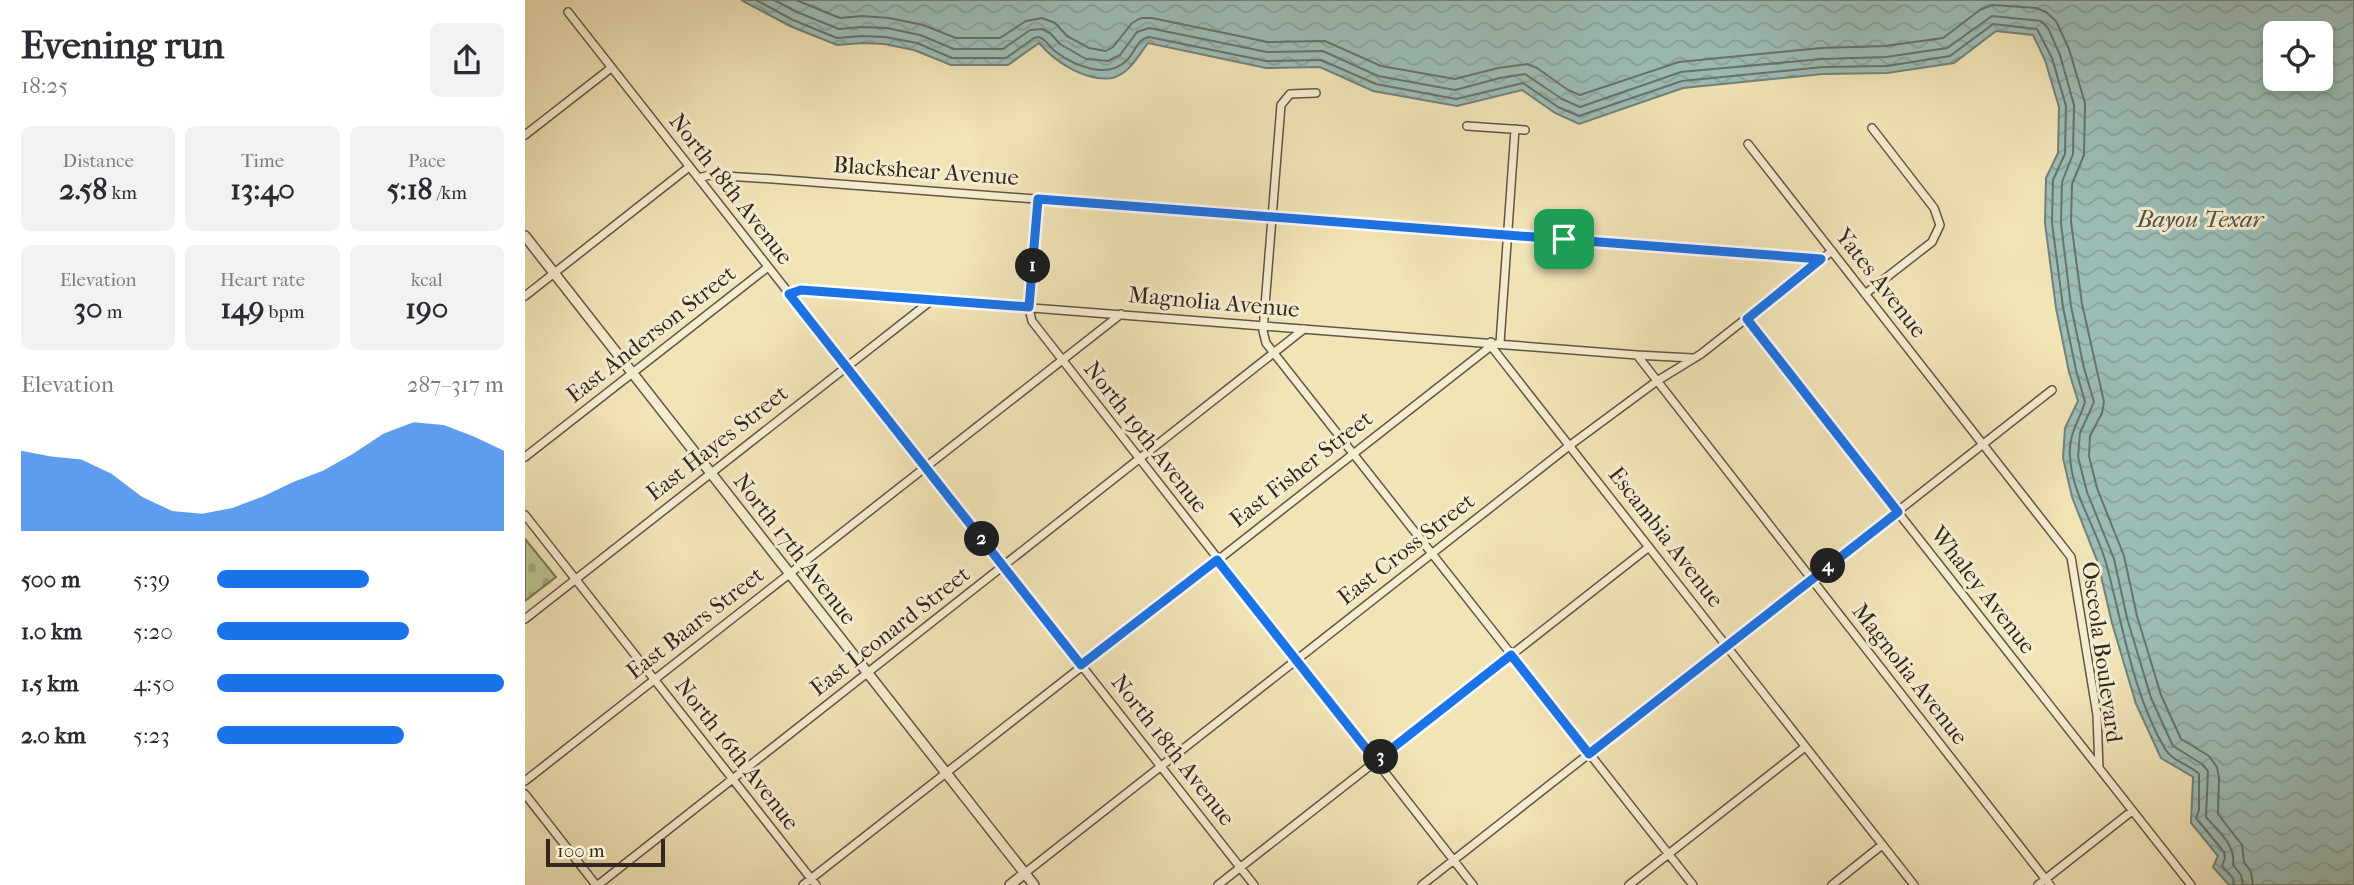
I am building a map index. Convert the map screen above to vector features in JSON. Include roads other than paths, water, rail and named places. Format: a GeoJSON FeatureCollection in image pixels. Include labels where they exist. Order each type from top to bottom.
{"type":"FeatureCollection","features":[{"type":"Feature","properties":{"kind":"street","name":"North 18th Avenue"},"geometry":{"type":"LineString","coordinates":[[568,12],[1254,885]]}},
{"type":"Feature","properties":{"kind":"street"},"geometry":{"type":"LineString","coordinates":[[525,135],[611,68]]}},
{"type":"Feature","properties":{"kind":"street"},"geometry":{"type":"LineString","coordinates":[[1316,93],[1290,94],[1281,105],[1263,337],[1692,885]]}},
{"type":"Feature","properties":{"kind":"street"},"geometry":{"type":"LineString","coordinates":[[1467,126],[1525,130]]}},
{"type":"Feature","properties":{"kind":"street"},"geometry":{"type":"LineString","coordinates":[[1865,294],[1932,242],[1940,225],[1934,208],[1872,128]]}},
{"type":"Feature","properties":{"kind":"street"},"geometry":{"type":"LineString","coordinates":[[1494,344],[1507,235],[1515,129]]}},
{"type":"Feature","properties":{"kind":"street","name":"Yates Avenue"},"geometry":{"type":"LineString","coordinates":[[1748,144],[1984,444]]}},
{"type":"Feature","properties":{"kind":"street"},"geometry":{"type":"LineString","coordinates":[[525,296],[689,167]]}},
{"type":"Feature","properties":{"kind":"street","name":"Blackshear Avenue"},"geometry":{"type":"LineString","coordinates":[[698,178],[710,175],[1821,259]]}},
{"type":"Feature","properties":{"kind":"street"},"geometry":{"type":"LineString","coordinates":[[1029,307],[1038,199]]}},
{"type":"Feature","properties":{"kind":"street","name":"North 17th Avenue"},"geometry":{"type":"LineString","coordinates":[[525,236],[1034,885]]}},
{"type":"Feature","properties":{"kind":"street","name":"East Cross Street"},"geometry":{"type":"LineString","coordinates":[[1010,885],[1569,446],[1657,381],[1701,354],[1832,251]]}},
{"type":"Feature","properties":{"kind":"street","name":"East Anderson Street"},"geometry":{"type":"LineString","coordinates":[[525,457],[768,267]]}},
{"type":"Feature","properties":{"kind":"street","name":"Magnolia Avenue"},"geometry":{"type":"LineString","coordinates":[[789,294],[801,290],[933,299],[1688,359],[1701,354]]}},
{"type":"Feature","properties":{"kind":"street","name":"East Hayes Street"},"geometry":{"type":"LineString","coordinates":[[525,619],[933,299]]}},
{"type":"Feature","properties":{"kind":"street","name":"North 19th Avenue"},"geometry":{"type":"LineString","coordinates":[[1029,307],[1032,321],[1061,360],[1473,885]]}},
{"type":"Feature","properties":{"kind":"street","name":"East Baars Street"},"geometry":{"type":"LineString","coordinates":[[525,781],[1121,314]]}},
{"type":"Feature","properties":{"kind":"street","name":"Whaley Avenue"},"geometry":{"type":"LineString","coordinates":[[1747,319],[2191,885]]}},
{"type":"Feature","properties":{"kind":"street","name":"East Leonard Street"},"geometry":{"type":"LineString","coordinates":[[597,885],[1304,329]]}},
{"type":"Feature","properties":{"kind":"street","name":"Escambia Avenue"},"geometry":{"type":"LineString","coordinates":[[1494,344],[1569,446],[1914,885]]}},
{"type":"Feature","properties":{"kind":"street","name":"East Fisher Street"},"geometry":{"type":"LineString","coordinates":[[803,885],[813,882],[1081,665],[1494,344]]}},
{"type":"Feature","properties":{"kind":"street","name":"Magnolia Avenue"},"geometry":{"type":"LineString","coordinates":[[1637,355],[2048,882]]}},
{"type":"Feature","properties":{"kind":"street"},"geometry":{"type":"LineString","coordinates":[[1422,885],[2052,390]]}},
{"type":"Feature","properties":{"kind":"street","name":"Osceola Boulevard"},"geometry":{"type":"LineString","coordinates":[[1984,444],[2071,557],[2097,715],[2099,768]]}},
{"type":"Feature","properties":{"kind":"street","name":"North 16th Avenue"},"geometry":{"type":"LineString","coordinates":[[525,514],[813,882]]}},
{"type":"Feature","properties":{"kind":"street"},"geometry":{"type":"LineString","coordinates":[[1218,885],[1649,547]]}},
{"type":"Feature","properties":{"kind":"street"},"geometry":{"type":"LineString","coordinates":[[1629,885],[1805,747]]}},
{"type":"Feature","properties":{"kind":"street"},"geometry":{"type":"LineString","coordinates":[[525,794],[597,885]]}},
{"type":"Feature","properties":{"kind":"street"},"geometry":{"type":"LineString","coordinates":[[2038,885],[2048,882],[2132,811]]}},
{"type":"Feature","properties":{"kind":"street"},"geometry":{"type":"LineString","coordinates":[[1832,885],[1882,845]]}},
{"type":"Feature","properties":{"kind":"water","name":"Bayou Texar"},"geometry":{"type":"Polygon","coordinates":[[[741,0],[2354,0],[2354,885],[2229,885],[2213,867],[2218,856],[2191,823],[2193,777],[2161,758],[2136,704],[2098,563],[2072,497],[2063,458],[2065,428],[2078,401],[2056,308],[2045,223],[2046,178],[2058,153],[2059,107],[2045,60],[2033,35],[1996,31],[1954,63],[1887,73],[1823,74],[1683,88],[1579,124],[1555,113],[1522,90],[1457,106],[1373,91],[1320,67],[1266,68],[1148,43],[1133,64],[1112,78],[1082,74],[1053,57],[1039,43],[1008,65],[951,65],[914,50],[884,44],[837,45],[790,26],[741,0]]]}}]}
